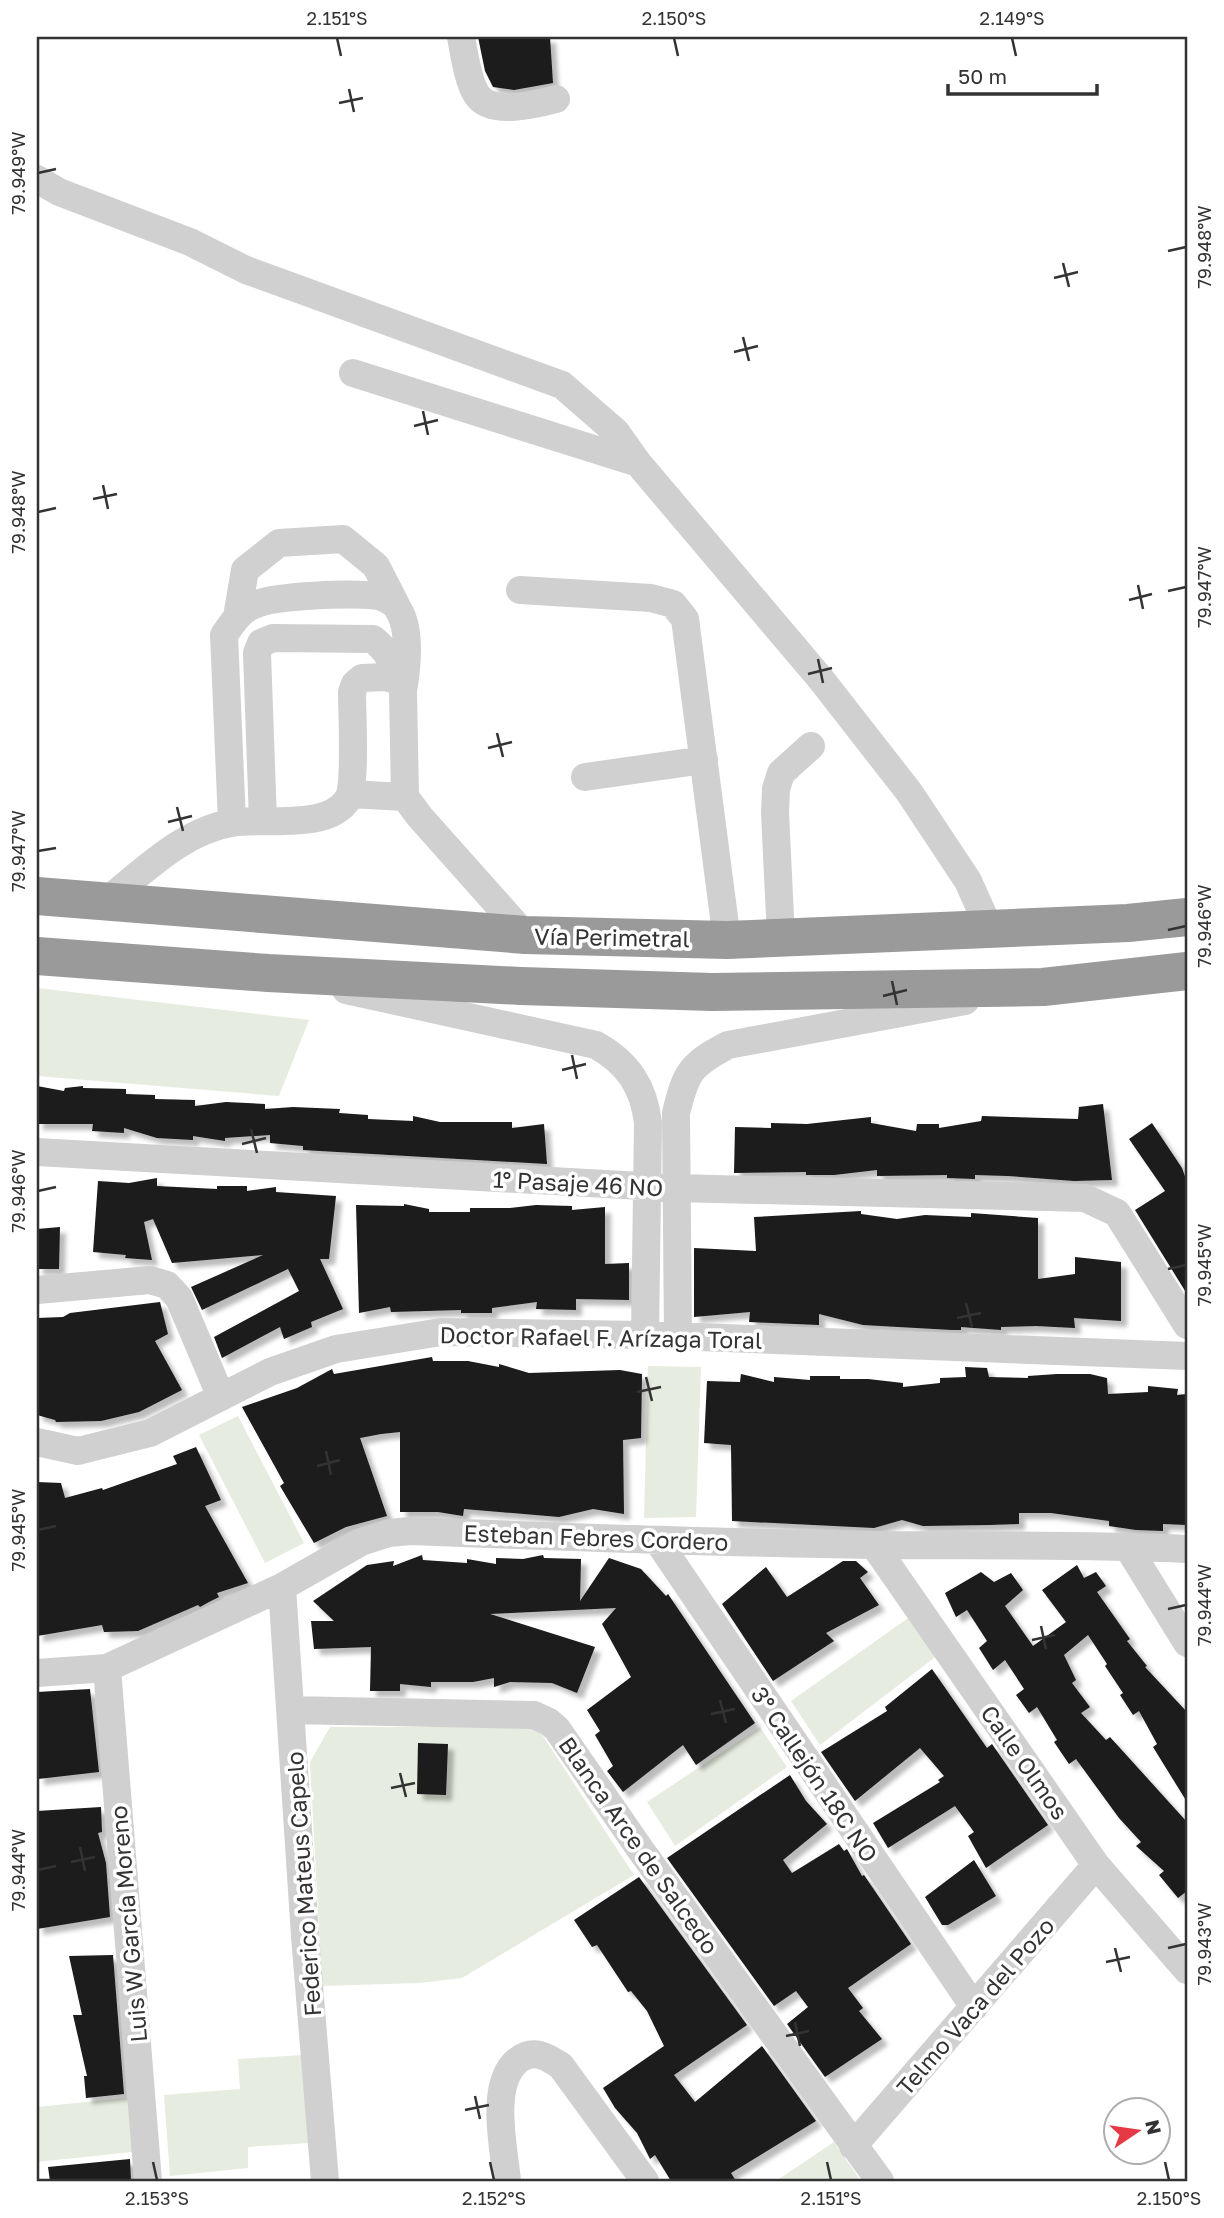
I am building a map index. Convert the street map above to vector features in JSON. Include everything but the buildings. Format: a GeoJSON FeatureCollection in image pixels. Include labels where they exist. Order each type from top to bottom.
{"type":"FeatureCollection","features":[{"type":"Feature","properties":{"kind":"highway","name":"Vía Perimetral"},"geometry":{"type":"LineString","coordinates":[[37,896],[525,935],[727,940],[1128,923],[1187,917]]}},
{"type":"Feature","properties":{"kind":"highway"},"geometry":{"type":"LineString","coordinates":[[37,956],[268,974],[712,992],[1043,987],[1187,971]]}},
{"type":"Feature","properties":{"kind":"street"},"geometry":{"type":"LineString","coordinates":[[461,37],[477,96],[486,102],[510,108],[556,99]]}},
{"type":"Feature","properties":{"kind":"street"},"geometry":{"type":"LineString","coordinates":[[37,178],[59,192],[190,242],[246,270],[562,385],[616,432],[638,463],[820,678],[909,792],[968,881],[989,928]]}},
{"type":"Feature","properties":{"kind":"street"},"geometry":{"type":"LineString","coordinates":[[353,373],[638,463]]}},
{"type":"Feature","properties":{"kind":"street"},"geometry":{"type":"LineString","coordinates":[[237,617],[245,570],[279,543],[343,539],[376,566],[403,622],[409,658],[401,686]]}},
{"type":"Feature","properties":{"kind":"street"},"geometry":{"type":"LineString","coordinates":[[520,590],[651,598],[673,604],[685,619],[727,940]]}},
{"type":"Feature","properties":{"kind":"street"},"geometry":{"type":"LineString","coordinates":[[232,822],[224,635],[237,617],[251,606],[268,600],[380,596],[396,605]]}},
{"type":"Feature","properties":{"kind":"street"},"geometry":{"type":"LineString","coordinates":[[262,821],[257,653],[261,643],[273,638],[373,639],[391,658],[401,686],[405,797],[525,935]]}},
{"type":"Feature","properties":{"kind":"street"},"geometry":{"type":"LineString","coordinates":[[105,902],[191,837],[206,829],[232,822],[324,818],[340,809],[351,794],[352,692],[355,684],[362,678],[386,677],[401,686]]}},
{"type":"Feature","properties":{"kind":"street"},"geometry":{"type":"LineString","coordinates":[[781,938],[776,789],[781,773],[811,746]]}},
{"type":"Feature","properties":{"kind":"street"},"geometry":{"type":"LineString","coordinates":[[585,777],[704,760]]}},
{"type":"Feature","properties":{"kind":"street"},"geometry":{"type":"LineString","coordinates":[[351,794],[405,797]]}},
{"type":"Feature","properties":{"kind":"street"},"geometry":{"type":"LineString","coordinates":[[268,974],[596,1045],[622,1063],[642,1092],[647,1114],[645,1335]]}},
{"type":"Feature","properties":{"kind":"street"},"geometry":{"type":"LineString","coordinates":[[622,1063],[639,1076],[651,1082],[659,1082],[728,1045],[1043,987]]}},
{"type":"Feature","properties":{"kind":"street"},"geometry":{"type":"LineString","coordinates":[[678,1337],[676,1113],[684,1081],[694,1067],[707,1057]]}},
{"type":"Feature","properties":{"kind":"street","name":"1° Pasaje 46 NO"},"geometry":{"type":"LineString","coordinates":[[37,1152],[677,1188],[1085,1198],[1117,1213],[1187,1325]]}},
{"type":"Feature","properties":{"kind":"street"},"geometry":{"type":"LineString","coordinates":[[37,1290],[150,1280],[167,1285],[179,1298],[221,1397]]}},
{"type":"Feature","properties":{"kind":"street","name":"Doctor Rafael F. Arízaga Toral"},"geometry":{"type":"LineString","coordinates":[[37,1442],[78,1451],[150,1433],[270,1372],[336,1349],[441,1332],[645,1335],[1187,1356]]}},
{"type":"Feature","properties":{"kind":"street","name":"Esteban Febres Cordero"},"geometry":{"type":"LineString","coordinates":[[37,1674],[107,1668],[282,1587],[360,1542],[389,1533],[411,1531],[657,1540],[1187,1549]]}},
{"type":"Feature","properties":{"kind":"street","name":"3° Callejón 18C NO"},"geometry":{"type":"LineString","coordinates":[[657,1540],[974,2007]]}},
{"type":"Feature","properties":{"kind":"street","name":"Calle Olmos"},"geometry":{"type":"LineString","coordinates":[[874,1545],[1096,1865],[1187,1970]]}},
{"type":"Feature","properties":{"kind":"street"},"geometry":{"type":"LineString","coordinates":[[1126,1546],[1187,1643]]}},
{"type":"Feature","properties":{"kind":"street","name":"Federico Mateus Capelo"},"geometry":{"type":"LineString","coordinates":[[282,1587],[305,1936],[325,2181]]}},
{"type":"Feature","properties":{"kind":"street","name":"Luis W García Moreno"},"geometry":{"type":"LineString","coordinates":[[107,1668],[148,2181]]}},
{"type":"Feature","properties":{"kind":"street","name":"Blanca Arce de Salcedo"},"geometry":{"type":"LineString","coordinates":[[290,1710],[534,1715],[550,1722],[880,2181]]}},
{"type":"Feature","properties":{"kind":"street","name":"Telmo Vaca del Pozo"},"geometry":{"type":"LineString","coordinates":[[853,2146],[1096,1865]]}},
{"type":"Feature","properties":{"kind":"street"},"geometry":{"type":"LineString","coordinates":[[507,2181],[501,2111],[502,2085],[509,2068],[521,2058],[533,2053],[544,2054],[561,2066],[645,2181]]}},
{"type":"Feature","properties":{"kind":"shaded area"},"geometry":{"type":"Polygon","coordinates":[[[37,988],[309,1020],[279,1096],[37,1076],[37,988]]]}},
{"type":"Feature","properties":{"kind":"shaded area"},"geometry":{"type":"Polygon","coordinates":[[[648,1366],[701,1367],[696,1517],[644,1518],[648,1366]]]}},
{"type":"Feature","properties":{"kind":"shaded area"},"geometry":{"type":"Polygon","coordinates":[[[238,1416],[304,1543],[265,1563],[199,1435],[238,1416]]]}},
{"type":"Feature","properties":{"kind":"shaded area"},"geometry":{"type":"Polygon","coordinates":[[[911,1616],[938,1655],[820,1745],[791,1701],[911,1616]]]}},
{"type":"Feature","properties":{"kind":"shaded area"},"geometry":{"type":"Polygon","coordinates":[[[330,1727],[537,1727],[634,1875],[462,1978],[419,1983],[322,1986],[310,1762],[330,1727]]]}},
{"type":"Feature","properties":{"kind":"shaded area"},"geometry":{"type":"Polygon","coordinates":[[[760,1727],[787,1767],[675,1846],[647,1802],[760,1727]]]}},
{"type":"Feature","properties":{"kind":"shaded area"},"geometry":{"type":"Polygon","coordinates":[[[303,2055],[310,2143],[248,2147],[248,2168],[170,2176],[164,2095],[240,2089],[238,2059],[303,2055]]]}},
{"type":"Feature","properties":{"kind":"shaded area"},"geometry":{"type":"Polygon","coordinates":[[[135,2097],[141,2151],[37,2162],[37,2107],[135,2097]]]}},
{"type":"Feature","properties":{"kind":"shaded area"},"geometry":{"type":"Polygon","coordinates":[[[834,2142],[861,2181],[776,2181],[834,2142]]]}}]}
